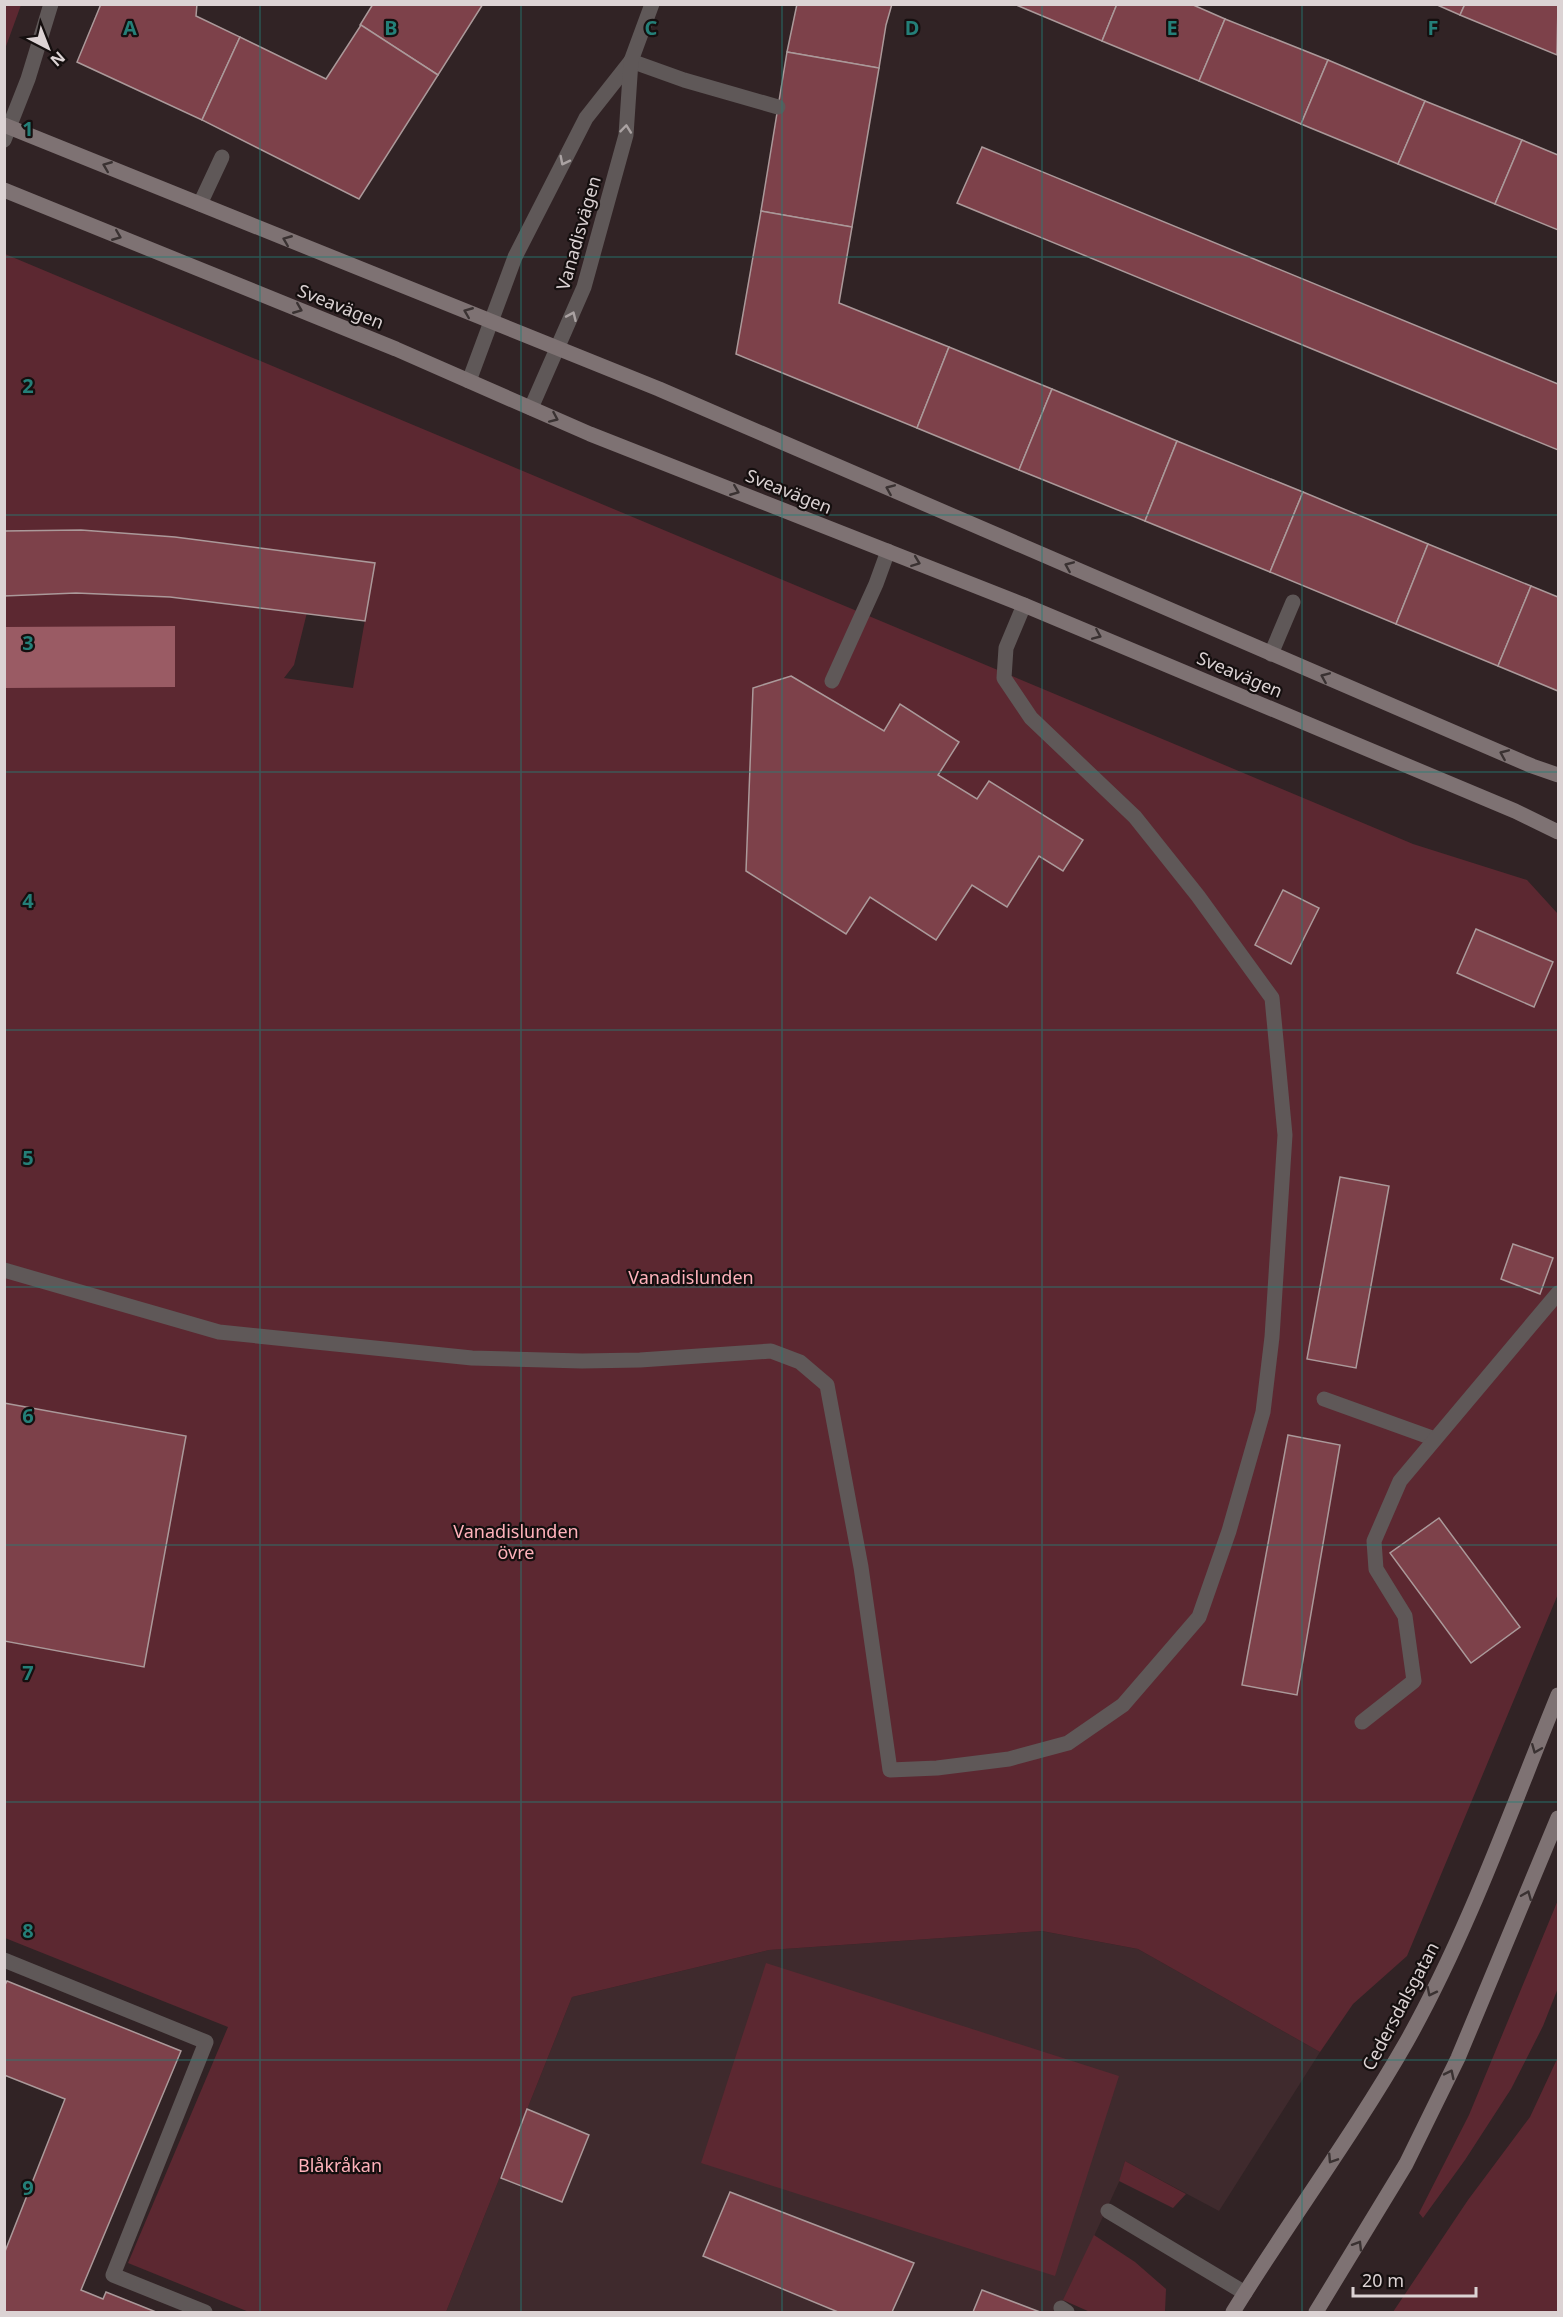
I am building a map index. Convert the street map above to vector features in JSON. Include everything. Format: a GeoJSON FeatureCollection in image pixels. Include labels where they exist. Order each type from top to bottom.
{"type":"FeatureCollection","features":[{"type":"Feature","properties":{"kind":"main road","name":"Sveavägen"},"geometry":{"type":"LineString","coordinates":[[6,131],[200,204],[659,389],[1270,654],[1558,775]]}},
{"type":"Feature","properties":{"kind":"main road","name":"Sveavägen"},"geometry":{"type":"LineString","coordinates":[[4,190],[385,345],[590,434],[1024,605],[1515,811],[1558,832]]}},
{"type":"Feature","properties":{"kind":"main road","name":"Cedersdalsgatan"},"geometry":{"type":"LineString","coordinates":[[1233,2313],[1355,2126],[1407,2040],[1458,1939],[1558,1695]]}},
{"type":"Feature","properties":{"kind":"main road"},"geometry":{"type":"LineString","coordinates":[[1316,2313],[1406,2164],[1458,2058],[1558,1818]]}},
{"type":"Feature","properties":{"kind":"street","name":"Sveavägen"},"geometry":{"type":"LineString","coordinates":[[6,131],[51,4]]}},
{"type":"Feature","properties":{"kind":"street","name":"Vanadisvägen"},"geometry":{"type":"LineString","coordinates":[[531,408],[584,287],[626,135],[631,60],[652,4]]}},
{"type":"Feature","properties":{"kind":"street","name":"Vanadisvägen"},"geometry":{"type":"LineString","coordinates":[[469,381],[515,257],[586,118],[631,60]]}},
{"type":"Feature","properties":{"kind":"street"},"geometry":{"type":"LineString","coordinates":[[631,60],[684,80],[778,107]]}},
{"type":"Feature","properties":{"kind":"street"},"geometry":{"type":"LineString","coordinates":[[200,204],[222,157]]}},
{"type":"Feature","properties":{"kind":"street"},"geometry":{"type":"LineString","coordinates":[[832,681],[876,584],[888,551]]}},
{"type":"Feature","properties":{"kind":"street"},"geometry":{"type":"LineString","coordinates":[[1270,654],[1293,602]]}},
{"type":"Feature","properties":{"kind":"street"},"geometry":{"type":"LineString","coordinates":[[4,1270],[219,1332],[472,1358],[640,1360],[771,1351],[800,1362],[827,1385],[861,1567],[890,1770],[937,1768],[1009,1759],[1068,1743],[1123,1705],[1199,1617],[1214,1578],[1263,1412],[1272,1337],[1285,1135],[1272,998],[1198,896],[1135,817],[1031,718],[1004,678],[1006,648],[1024,605]]}},
{"type":"Feature","properties":{"kind":"street"},"geometry":{"type":"LineString","coordinates":[[1362,1722],[1414,1681],[1405,1616],[1376,1569],[1374,1541],[1400,1481],[1558,1293]]}},
{"type":"Feature","properties":{"kind":"street"},"geometry":{"type":"LineString","coordinates":[[1324,1399],[1435,1439]]}},
{"type":"Feature","properties":{"kind":"street"},"geometry":{"type":"LineString","coordinates":[[4,1960],[206,2042],[113,2275],[205,2313]]}},
{"type":"Feature","properties":{"kind":"street"},"geometry":{"type":"LineString","coordinates":[[1108,2211],[1245,2293]]}},
{"type":"Feature","properties":{"kind":"shaded area"},"geometry":{"type":"Polygon","coordinates":[[[175,626],[175,687],[5,688],[5,627],[175,626]]]}},
{"type":"Feature","properties":{"kind":"shaded area"},"geometry":{"type":"Polygon","coordinates":[[[1042,1931],[1138,1949],[1320,2052],[1219,2211],[1125,2161],[1119,2182],[1059,2312],[446,2312],[572,1997],[769,1950],[1042,1931]]]}},
{"type":"Feature","properties":{"kind":"green space"},"geometry":{"type":"Polygon","coordinates":[[[4,5],[21,5],[5,49],[4,5]]]}},
{"type":"Feature","properties":{"kind":"green space","name":"Vanadislunden"},"geometry":{"type":"Polygon","coordinates":[[[5,254],[1413,844],[1527,880],[1558,914],[1558,1594],[1407,1956],[1353,2004],[1320,2052],[1138,1949],[1042,1931],[769,1950],[572,1997],[446,2312],[249,2312],[128,2263],[228,2027],[5,1938],[5,254]],[[321,556],[294,665],[284,678],[353,688],[375,563],[321,556]]]}},
{"type":"Feature","properties":{"kind":"green space"},"geometry":{"type":"Polygon","coordinates":[[[1558,1900],[1558,1988],[1543,2026],[1511,2089],[1465,2160],[1423,2218],[1419,2213],[1469,2115],[1558,1900]]]}},
{"type":"Feature","properties":{"kind":"green space"},"geometry":{"type":"Polygon","coordinates":[[[766,1963],[1119,2076],[1055,2276],[701,2163],[766,1963]]]}},
{"type":"Feature","properties":{"kind":"green space"},"geometry":{"type":"Polygon","coordinates":[[[1558,2057],[1558,2312],[1393,2312],[1468,2200],[1530,2117],[1558,2057]]]}},
{"type":"Feature","properties":{"kind":"green space"},"geometry":{"type":"Polygon","coordinates":[[[1125,2161],[1186,2194],[1173,2208],[1119,2181],[1125,2161]]]}},
{"type":"Feature","properties":{"kind":"green space"},"geometry":{"type":"Polygon","coordinates":[[[1094,2235],[1135,2262],[1166,2289],[1165,2312],[1090,2312],[1063,2300],[1094,2235]]]}},
{"type":"Feature","properties":{"kind":"building"},"geometry":{"type":"Polygon","coordinates":[[[101,4],[197,4],[196,16],[240,37],[202,120],[77,62],[101,4]]]}},
{"type":"Feature","properties":{"kind":"building"},"geometry":{"type":"Polygon","coordinates":[[[373,4],[483,4],[438,75],[360,25],[373,4]]]}},
{"type":"Feature","properties":{"kind":"building"},"geometry":{"type":"Polygon","coordinates":[[[797,4],[892,4],[879,68],[787,52],[797,4]]]}},
{"type":"Feature","properties":{"kind":"building"},"geometry":{"type":"Polygon","coordinates":[[[1014,4],[1117,4],[1102,41],[1014,4]]]}},
{"type":"Feature","properties":{"kind":"building"},"geometry":{"type":"Polygon","coordinates":[[[1117,4],[1191,4],[1225,19],[1199,81],[1102,41],[1117,4]]]}},
{"type":"Feature","properties":{"kind":"building"},"geometry":{"type":"Polygon","coordinates":[[[1435,4],[1465,4],[1460,15],[1435,4]]]}},
{"type":"Feature","properties":{"kind":"building"},"geometry":{"type":"Polygon","coordinates":[[[1465,4],[1558,4],[1557,55],[1460,15],[1465,4]]]}},
{"type":"Feature","properties":{"kind":"building"},"geometry":{"type":"Polygon","coordinates":[[[1225,19],[1328,60],[1301,124],[1199,81],[1225,19]]]}},
{"type":"Feature","properties":{"kind":"building"},"geometry":{"type":"Polygon","coordinates":[[[361,25],[438,75],[359,199],[202,120],[240,37],[326,79],[361,25]]]}},
{"type":"Feature","properties":{"kind":"building"},"geometry":{"type":"Polygon","coordinates":[[[787,52],[879,68],[852,227],[761,211],[787,52]]]}},
{"type":"Feature","properties":{"kind":"building"},"geometry":{"type":"Polygon","coordinates":[[[1328,60],[1425,101],[1398,164],[1301,124],[1328,60]]]}},
{"type":"Feature","properties":{"kind":"building"},"geometry":{"type":"Polygon","coordinates":[[[1425,101],[1522,140],[1495,204],[1398,164],[1425,101]]]}},
{"type":"Feature","properties":{"kind":"building"},"geometry":{"type":"Polygon","coordinates":[[[1522,140],[1558,155],[1558,230],[1495,204],[1522,140]]]}},
{"type":"Feature","properties":{"kind":"building"},"geometry":{"type":"Polygon","coordinates":[[[982,147],[1558,384],[1558,450],[957,203],[982,147]]]}},
{"type":"Feature","properties":{"kind":"building"},"geometry":{"type":"Polygon","coordinates":[[[761,211],[852,227],[839,303],[949,347],[917,428],[736,354],[761,211]]]}},
{"type":"Feature","properties":{"kind":"building"},"geometry":{"type":"Polygon","coordinates":[[[949,347],[1052,389],[1019,470],[917,428],[949,347]]]}},
{"type":"Feature","properties":{"kind":"building"},"geometry":{"type":"Polygon","coordinates":[[[1052,389],[1177,441],[1145,521],[1019,470],[1052,389]]]}},
{"type":"Feature","properties":{"kind":"building"},"geometry":{"type":"Polygon","coordinates":[[[1177,441],[1303,492],[1270,572],[1145,521],[1177,441]]]}},
{"type":"Feature","properties":{"kind":"building"},"geometry":{"type":"Polygon","coordinates":[[[1303,492],[1428,544],[1396,624],[1270,572],[1303,492]]]}},
{"type":"Feature","properties":{"kind":"building"},"geometry":{"type":"Polygon","coordinates":[[[81,530],[175,537],[375,563],[365,621],[170,597],[76,593],[4,596],[4,531],[81,530]]]}},
{"type":"Feature","properties":{"kind":"building"},"geometry":{"type":"Polygon","coordinates":[[[1428,544],[1531,586],[1498,666],[1396,624],[1428,544]]]}},
{"type":"Feature","properties":{"kind":"building"},"geometry":{"type":"Polygon","coordinates":[[[1531,586],[1558,597],[1558,691],[1498,666],[1531,586]]]}},
{"type":"Feature","properties":{"kind":"building"},"geometry":{"type":"Polygon","coordinates":[[[791,676],[884,731],[900,704],[959,742],[938,775],[977,799],[989,781],[1083,840],[1063,871],[1039,856],[1007,907],[972,885],[936,940],[870,897],[846,934],[746,871],[753,688],[791,676]]]}},
{"type":"Feature","properties":{"kind":"building"},"geometry":{"type":"Polygon","coordinates":[[[1283,890],[1319,908],[1291,964],[1255,945],[1283,890]]]}},
{"type":"Feature","properties":{"kind":"building"},"geometry":{"type":"Polygon","coordinates":[[[1476,929],[1553,962],[1534,1007],[1457,973],[1476,929]]]}},
{"type":"Feature","properties":{"kind":"building"},"geometry":{"type":"Polygon","coordinates":[[[1340,1177],[1389,1186],[1356,1368],[1307,1359],[1340,1177]]]}},
{"type":"Feature","properties":{"kind":"building"},"geometry":{"type":"Polygon","coordinates":[[[1513,1244],[1553,1258],[1540,1294],[1501,1279],[1513,1244]]]}},
{"type":"Feature","properties":{"kind":"building"},"geometry":{"type":"Polygon","coordinates":[[[4,1403],[186,1436],[144,1667],[4,1641],[4,1403]]]}},
{"type":"Feature","properties":{"kind":"building"},"geometry":{"type":"Polygon","coordinates":[[[1288,1435],[1340,1445],[1297,1695],[1242,1685],[1288,1435]]]}},
{"type":"Feature","properties":{"kind":"building"},"geometry":{"type":"Polygon","coordinates":[[[1439,1518],[1520,1627],[1471,1663],[1390,1553],[1439,1518]]]}},
{"type":"Feature","properties":{"kind":"building"},"geometry":{"type":"Polygon","coordinates":[[[7,1981],[181,2051],[81,2290],[103,2299],[106,2292],[156,2312],[4,2312],[4,2254],[65,2099],[4,2075],[4,1987],[7,1981]]]}},
{"type":"Feature","properties":{"kind":"building"},"geometry":{"type":"Polygon","coordinates":[[[527,2109],[589,2135],[562,2202],[501,2178],[527,2109]]]}},
{"type":"Feature","properties":{"kind":"building"},"geometry":{"type":"Polygon","coordinates":[[[730,2192],[914,2263],[892,2312],[838,2312],[703,2256],[730,2192]]]}},
{"type":"Feature","properties":{"kind":"building"},"geometry":{"type":"Polygon","coordinates":[[[982,2290],[1040,2312],[973,2312],[982,2290]]]}},
{"type":"Feature","properties":{"kind":"park label","name":"Vanadislunden övre"},"geometry":{"type":"Point","coordinates":[516,1541]}},
{"type":"Feature","properties":{"kind":"park label","name":"Blåkråkan"},"geometry":{"type":"Point","coordinates":[340,2165]}}]}
